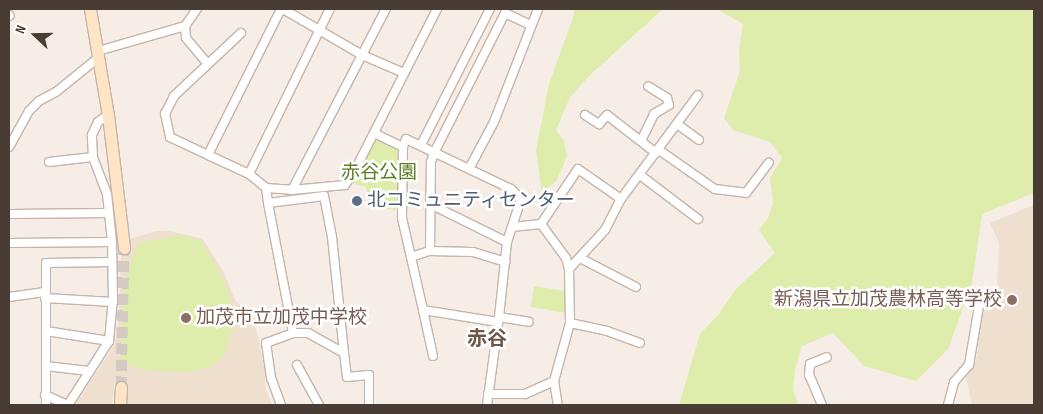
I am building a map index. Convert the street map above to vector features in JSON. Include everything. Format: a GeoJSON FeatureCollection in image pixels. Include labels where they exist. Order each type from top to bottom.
{"type":"FeatureCollection","features":[{"type":"Feature","properties":{"kind":"street"},"geometry":{"type":"LineString","coordinates":[[90,9],[108,115],[124,248]]}},
{"type":"Feature","properties":{"kind":"street"},"geometry":{"type":"LineString","coordinates":[[9,147],[29,112],[38,101],[56,92],[99,54],[185,26],[197,9]]}},
{"type":"Feature","properties":{"kind":"street"},"geometry":{"type":"LineString","coordinates":[[208,154],[282,9],[362,55],[404,74]]}},
{"type":"Feature","properties":{"kind":"street"},"geometry":{"type":"LineString","coordinates":[[249,174],[330,9]]}},
{"type":"Feature","properties":{"kind":"street"},"geometry":{"type":"LineString","coordinates":[[292,190],[386,9]]}},
{"type":"Feature","properties":{"kind":"street"},"geometry":{"type":"LineString","coordinates":[[241,33],[174,96],[165,114],[170,137],[249,174],[266,188],[292,190],[345,184],[374,133],[438,9]]}},
{"type":"Feature","properties":{"kind":"street"},"geometry":{"type":"LineString","coordinates":[[421,145],[490,9]]}},
{"type":"Feature","properties":{"kind":"street"},"geometry":{"type":"LineString","coordinates":[[469,169],[494,122],[538,9]]}},
{"type":"Feature","properties":{"kind":"street"},"geometry":{"type":"LineString","coordinates":[[430,251],[431,162],[434,153],[505,13],[531,25]]}},
{"type":"Feature","properties":{"kind":"street"},"geometry":{"type":"LineString","coordinates":[[185,26],[186,38],[208,64]]}},
{"type":"Feature","properties":{"kind":"street"},"geometry":{"type":"LineString","coordinates":[[641,141],[654,114],[669,105],[667,98],[648,86]]}},
{"type":"Feature","properties":{"kind":"street"},"geometry":{"type":"LineString","coordinates":[[569,268],[605,230],[621,199],[698,95]]}},
{"type":"Feature","properties":{"kind":"street"},"geometry":{"type":"LineString","coordinates":[[45,395],[68,405],[109,341],[113,302],[112,242],[107,194],[93,157],[92,135],[98,122],[108,115]]}},
{"type":"Feature","properties":{"kind":"street"},"geometry":{"type":"LineString","coordinates":[[585,116],[599,124],[607,115],[641,141],[715,189],[746,193],[769,163]]}},
{"type":"Feature","properties":{"kind":"street"},"geometry":{"type":"LineString","coordinates":[[678,124],[699,140]]}},
{"type":"Feature","properties":{"kind":"street"},"geometry":{"type":"LineString","coordinates":[[374,133],[403,147]]}},
{"type":"Feature","properties":{"kind":"street"},"geometry":{"type":"LineString","coordinates":[[433,356],[402,218],[403,147],[406,139],[511,189],[521,198],[507,242],[487,405]]}},
{"type":"Feature","properties":{"kind":"street"},"geometry":{"type":"LineString","coordinates":[[49,162],[93,157]]}},
{"type":"Feature","properties":{"kind":"street"},"geometry":{"type":"LineString","coordinates":[[541,224],[578,169],[621,199]]}},
{"type":"Feature","properties":{"kind":"street"},"geometry":{"type":"LineString","coordinates":[[640,175],[698,219]]}},
{"type":"Feature","properties":{"kind":"street"},"geometry":{"type":"LineString","coordinates":[[266,188],[293,334]]}},
{"type":"Feature","properties":{"kind":"street"},"geometry":{"type":"LineString","coordinates":[[268,203],[324,196],[332,237],[346,377],[369,375],[369,405]]}},
{"type":"Feature","properties":{"kind":"street"},"geometry":{"type":"LineString","coordinates":[[430,204],[507,242]]}},
{"type":"Feature","properties":{"kind":"street"},"geometry":{"type":"LineString","coordinates":[[9,214],[108,213]]}},
{"type":"Feature","properties":{"kind":"street"},"geometry":{"type":"LineString","coordinates":[[512,227],[541,224]]}},
{"type":"Feature","properties":{"kind":"street"},"geometry":{"type":"LineString","coordinates":[[541,224],[561,250],[569,268],[570,323],[554,381],[558,405]]}},
{"type":"Feature","properties":{"kind":"street"},"geometry":{"type":"LineString","coordinates":[[9,243],[112,242]]}},
{"type":"Feature","properties":{"kind":"street"},"geometry":{"type":"LineString","coordinates":[[411,257],[430,251],[473,252],[505,262]]}},
{"type":"Feature","properties":{"kind":"street"},"geometry":{"type":"LineString","coordinates":[[580,258],[636,287]]}},
{"type":"Feature","properties":{"kind":"street"},"geometry":{"type":"LineString","coordinates":[[46,405],[46,263],[112,262]]}},
{"type":"Feature","properties":{"kind":"street"},"geometry":{"type":"LineString","coordinates":[[9,297],[45,295],[113,302]]}},
{"type":"Feature","properties":{"kind":"street"},"geometry":{"type":"LineString","coordinates":[[948,405],[954,382],[969,365],[979,306]]}},
{"type":"Feature","properties":{"kind":"street"},"geometry":{"type":"LineString","coordinates":[[423,310],[529,322]]}},
{"type":"Feature","properties":{"kind":"street"},"geometry":{"type":"LineString","coordinates":[[570,323],[607,331],[640,343]]}},
{"type":"Feature","properties":{"kind":"street"},"geometry":{"type":"LineString","coordinates":[[46,331],[109,341]]}},
{"type":"Feature","properties":{"kind":"street"},"geometry":{"type":"LineString","coordinates":[[281,405],[271,378],[266,343],[293,334],[308,333],[344,353]]}},
{"type":"Feature","properties":{"kind":"street"},"geometry":{"type":"LineString","coordinates":[[822,405],[809,375],[810,364],[827,357]]}},
{"type":"Feature","properties":{"kind":"street"},"geometry":{"type":"LineString","coordinates":[[297,364],[319,405]]}},
{"type":"Feature","properties":{"kind":"street"},"geometry":{"type":"LineString","coordinates":[[46,366],[90,371]]}},
{"type":"Feature","properties":{"kind":"street"},"geometry":{"type":"LineString","coordinates":[[488,394],[525,394],[554,381]]}},
{"type":"Feature","properties":{"kind":"street"},"geometry":{"type":"LineString","coordinates":[[120,405],[121,387]]}},
{"type":"Feature","properties":{"kind":"shaded area","name":"新潟県立加茂農林高等学校"},"geometry":{"type":"Polygon","coordinates":[[[1034,205],[1034,405],[972,405],[966,378],[976,361],[983,310],[997,290],[999,243],[990,223],[1034,205]]]}},
{"type":"Feature","properties":{"kind":"shaded area","name":"加茂市立加茂中学校"},"geometry":{"type":"Polygon","coordinates":[[[157,231],[169,231],[203,239],[224,273],[235,300],[254,319],[264,366],[266,390],[272,405],[127,405],[125,382],[115,378],[112,405],[75,405],[115,344],[119,317],[121,254],[130,252],[129,239],[157,231]]]}},
{"type":"Feature","properties":{"kind":"green space"},"geometry":{"type":"Polygon","coordinates":[[[574,9],[663,9],[590,75],[570,97],[556,130],[564,141],[567,156],[557,180],[542,194],[536,150],[549,84],[574,15],[574,9]]]}},
{"type":"Feature","properties":{"kind":"green space"},"geometry":{"type":"Polygon","coordinates":[[[717,9],[1034,9],[1034,193],[982,214],[972,283],[948,349],[916,381],[864,366],[833,333],[802,346],[795,370],[793,389],[798,405],[679,405],[700,334],[719,314],[736,289],[775,253],[759,230],[768,218],[773,203],[770,178],[782,158],[770,142],[733,130],[724,118],[740,71],[739,50],[743,24],[717,9]]]}},
{"type":"Feature","properties":{"kind":"green space","name":"赤谷公園"},"geometry":{"type":"Polygon","coordinates":[[[375,136],[400,148],[396,210],[370,207],[366,187],[352,183],[375,136]]]}},
{"type":"Feature","properties":{"kind":"green space"},"geometry":{"type":"Polygon","coordinates":[[[185,235],[201,241],[225,282],[235,319],[225,354],[213,366],[189,372],[144,370],[120,361],[123,286],[137,243],[185,235]]]}},
{"type":"Feature","properties":{"kind":"green space"},"geometry":{"type":"Polygon","coordinates":[[[534,286],[565,291],[566,313],[531,307],[534,286]]]}},
{"type":"Feature","properties":{"kind":"tunnel"},"geometry":{"type":"LineString","coordinates":[[121,387],[124,248]]}},
{"type":"Feature","properties":{"kind":"place","name":"北コミュニティセンター"},"geometry":{"type":"Point","coordinates":[357,201]}},
{"type":"Feature","properties":{"kind":"place","name":"新潟県立加茂農林高等学校"},"geometry":{"type":"Point","coordinates":[1012,300]}},
{"type":"Feature","properties":{"kind":"place","name":"加茂市立加茂中学校"},"geometry":{"type":"Point","coordinates":[186,318]}},
{"type":"Feature","properties":{"kind":"district","name":"赤谷"},"geometry":{"type":"Point","coordinates":[487,339]}}]}
